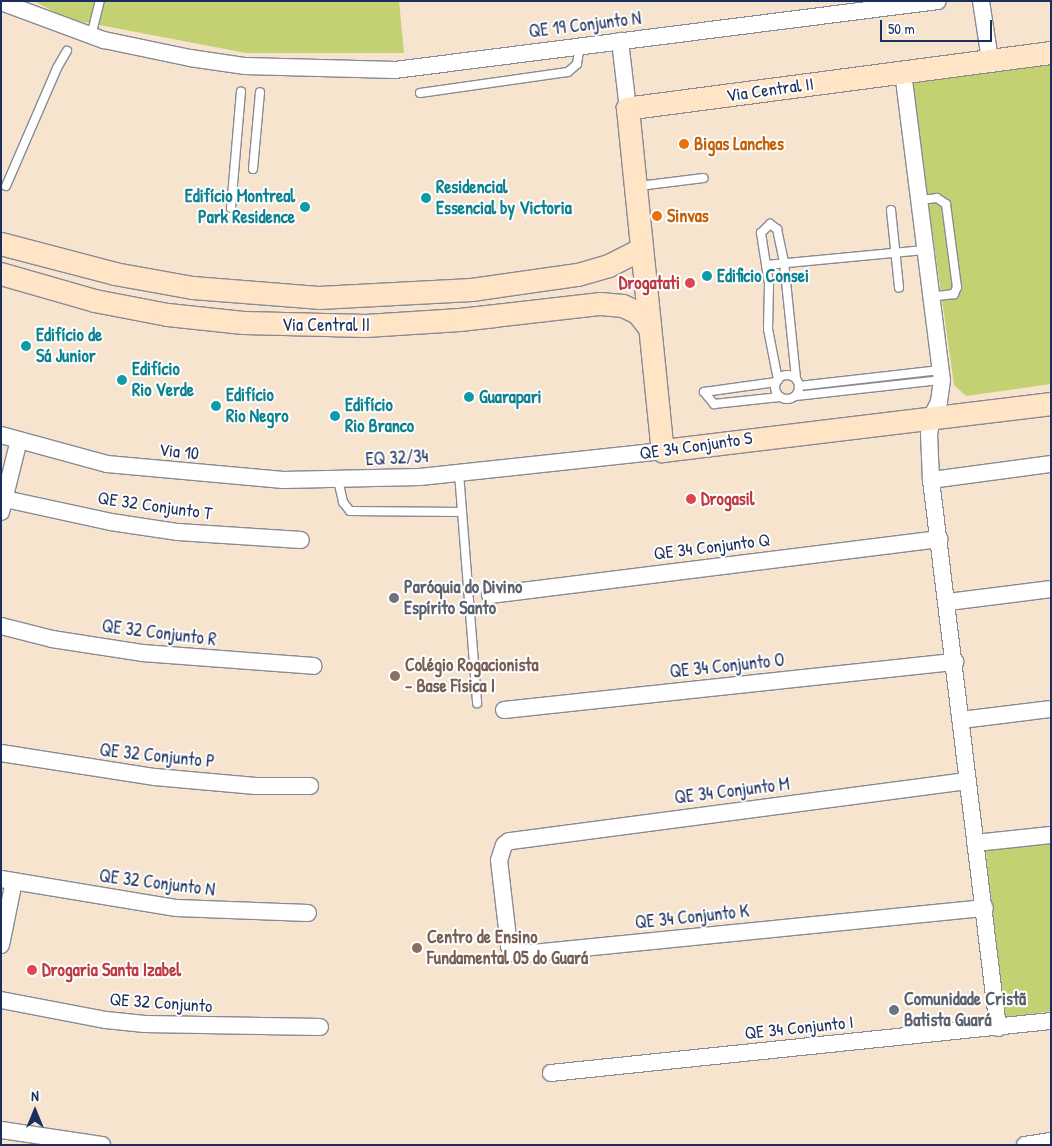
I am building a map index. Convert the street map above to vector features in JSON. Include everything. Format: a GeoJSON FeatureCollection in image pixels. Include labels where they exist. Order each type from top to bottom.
{"type":"FeatureCollection","features":[{"type":"Feature","properties":{"kind":"street","name":"QE 19 Conjunto N"},"geometry":{"type":"LineString","coordinates":[[1,2],[91,36],[144,50],[245,66],[417,68],[580,45],[938,1]]}},
{"type":"Feature","properties":{"kind":"street"},"geometry":{"type":"LineString","coordinates":[[981,1],[990,60]]}},
{"type":"Feature","properties":{"kind":"street"},"geometry":{"type":"LineString","coordinates":[[620,41],[642,249],[648,326],[663,451]]}},
{"type":"Feature","properties":{"kind":"street","name":"Via Central II"},"geometry":{"type":"LineString","coordinates":[[628,109],[1051,53]]}},
{"type":"Feature","properties":{"kind":"street"},"geometry":{"type":"LineString","coordinates":[[903,72],[929,298],[941,375],[939,402],[932,416],[928,446],[931,480],[948,602],[967,781],[985,908],[998,1028]]}},
{"type":"Feature","properties":{"kind":"street","name":"Via Central II"},"geometry":{"type":"LineString","coordinates":[[1,244],[115,274],[246,294],[360,297],[472,290],[596,271],[642,249]]}},
{"type":"Feature","properties":{"kind":"street","name":"Via Central II"},"geometry":{"type":"LineString","coordinates":[[1,274],[95,301],[168,315],[244,323],[366,326],[460,320],[601,304],[623,306],[638,313],[648,326]]}},
{"type":"Feature","properties":{"kind":"street"},"geometry":{"type":"LineString","coordinates":[[244,323],[246,294]]}},
{"type":"Feature","properties":{"kind":"street"},"geometry":{"type":"LineString","coordinates":[[932,416],[1051,404]]}},
{"type":"Feature","properties":{"kind":"street","name":"QE 34 Conjunto S"},"geometry":{"type":"LineString","coordinates":[[459,473],[663,451],[932,416]]}},
{"type":"Feature","properties":{"kind":"street","name":"Via 10"},"geometry":{"type":"LineString","coordinates":[[1,435],[106,464],[190,473],[338,480]]}},
{"type":"Feature","properties":{"kind":"street"},"geometry":{"type":"LineString","coordinates":[[3,505],[19,440]]}},
{"type":"Feature","properties":{"kind":"street"},"geometry":{"type":"LineString","coordinates":[[931,480],[1051,464]]}},
{"type":"Feature","properties":{"kind":"street","name":"EQ 32/34"},"geometry":{"type":"LineString","coordinates":[[338,480],[459,473]]}},
{"type":"Feature","properties":{"kind":"street","name":"QE 32 Conjunto T"},"geometry":{"type":"LineString","coordinates":[[3,505],[178,532],[301,540]]}},
{"type":"Feature","properties":{"kind":"street","name":"QE 34 Conjunto Q"},"geometry":{"type":"LineString","coordinates":[[490,595],[940,539]]}},
{"type":"Feature","properties":{"kind":"street"},"geometry":{"type":"LineString","coordinates":[[948,602],[1051,589]]}},
{"type":"Feature","properties":{"kind":"street","name":"QE 32 Conjunto R"},"geometry":{"type":"LineString","coordinates":[[1,626],[52,638],[142,653],[314,666]]}},
{"type":"Feature","properties":{"kind":"street","name":"QE 34 Conjunto O"},"geometry":{"type":"LineString","coordinates":[[504,710],[955,662]]}},
{"type":"Feature","properties":{"kind":"street"},"geometry":{"type":"LineString","coordinates":[[961,720],[1051,710]]}},
{"type":"Feature","properties":{"kind":"street","name":"QE 32 Conjunto P"},"geometry":{"type":"LineString","coordinates":[[1,753],[155,777],[256,786],[310,786]]}},
{"type":"Feature","properties":{"kind":"street","name":"QE 34 Conjunto M"},"geometry":{"type":"LineString","coordinates":[[504,845],[527,838],[967,781]]}},
{"type":"Feature","properties":{"kind":"street"},"geometry":{"type":"LineString","coordinates":[[975,843],[1051,835]]}},
{"type":"Feature","properties":{"kind":"street","name":"QE 34 Conjunto K"},"geometry":{"type":"LineString","coordinates":[[504,845],[499,860],[511,957],[533,953],[985,908]]}},
{"type":"Feature","properties":{"kind":"street"},"geometry":{"type":"LineString","coordinates":[[1,945],[8,880]]}},
{"type":"Feature","properties":{"kind":"street","name":"QE 32 Conjunto N"},"geometry":{"type":"LineString","coordinates":[[8,880],[177,908],[308,913]]}},
{"type":"Feature","properties":{"kind":"street","name":"QE 32 Conjunto"},"geometry":{"type":"LineString","coordinates":[[1,1000],[106,1020],[145,1024],[320,1027]]}},
{"type":"Feature","properties":{"kind":"street","name":"QE 34 Conjunto I"},"geometry":{"type":"LineString","coordinates":[[550,1073],[1051,1022]]}},
{"type":"Feature","properties":{"kind":"street"},"geometry":{"type":"LineString","coordinates":[[1,1130],[102,1145]]}},
{"type":"Feature","properties":{"kind":"street"},"geometry":{"type":"LineString","coordinates":[[1025,1145],[1051,1141]]}},
{"type":"Feature","properties":{"kind":"lane"},"geometry":{"type":"LineString","coordinates":[[91,36],[100,1]]}},
{"type":"Feature","properties":{"kind":"lane"},"geometry":{"type":"LineString","coordinates":[[420,93],[568,72],[577,64],[580,45]]}},
{"type":"Feature","properties":{"kind":"lane"},"geometry":{"type":"LineString","coordinates":[[6,186],[57,68],[67,51]]}},
{"type":"Feature","properties":{"kind":"lane"},"geometry":{"type":"LineString","coordinates":[[231,208],[241,91]]}},
{"type":"Feature","properties":{"kind":"lane"},"geometry":{"type":"LineString","coordinates":[[253,169],[260,92]]}},
{"type":"Feature","properties":{"kind":"lane"},"geometry":{"type":"LineString","coordinates":[[634,186],[704,178]]}},
{"type":"Feature","properties":{"kind":"lane"},"geometry":{"type":"LineString","coordinates":[[917,200],[937,198],[946,204],[956,278],[954,294],[929,298]]}},
{"type":"Feature","properties":{"kind":"lane"},"geometry":{"type":"LineString","coordinates":[[891,210],[899,288]]}},
{"type":"Feature","properties":{"kind":"lane"},"geometry":{"type":"LineString","coordinates":[[780,397],[768,329],[766,265],[761,233],[770,224],[777,229],[784,262],[796,378],[799,386],[796,396]]}},
{"type":"Feature","properties":{"kind":"lane"},"geometry":{"type":"LineString","coordinates":[[766,265],[924,250]]}},
{"type":"Feature","properties":{"kind":"lane"},"geometry":{"type":"LineString","coordinates":[[796,378],[786,375],[777,381],[704,392],[714,404],[780,397],[788,399],[796,396],[941,375]]}},
{"type":"Feature","properties":{"kind":"lane"},"geometry":{"type":"LineString","coordinates":[[799,386],[941,375]]}},
{"type":"Feature","properties":{"kind":"lane"},"geometry":{"type":"LineString","coordinates":[[459,473],[477,704]]}},
{"type":"Feature","properties":{"kind":"lane"},"geometry":{"type":"LineString","coordinates":[[338,480],[343,502],[350,511],[461,512]]}},
{"type":"Feature","properties":{"kind":"green space"},"geometry":{"type":"Polygon","coordinates":[[[34,1],[399,1],[404,53],[246,53],[68,19],[34,1]]]}},
{"type":"Feature","properties":{"kind":"green space"},"geometry":{"type":"Polygon","coordinates":[[[1051,57],[1051,384],[966,396],[954,385],[912,86],[919,74],[1051,57]]]}},
{"type":"Feature","properties":{"kind":"green space"},"geometry":{"type":"Polygon","coordinates":[[[1051,842],[1051,1011],[1001,1019],[986,850],[1051,842]]]}},
{"type":"Feature","properties":{"kind":"place","name":"Bigas Lanches"},"geometry":{"type":"Point","coordinates":[684,144]}},
{"type":"Feature","properties":{"kind":"place","name":"Residencial Essencial by Victoria"},"geometry":{"type":"Point","coordinates":[426,198]}},
{"type":"Feature","properties":{"kind":"place","name":"Edifício Montreal Park Residence"},"geometry":{"type":"Point","coordinates":[305,207]}},
{"type":"Feature","properties":{"kind":"place","name":"Sinvas"},"geometry":{"type":"Point","coordinates":[657,216]}},
{"type":"Feature","properties":{"kind":"place","name":"Edificio Consei"},"geometry":{"type":"Point","coordinates":[707,276]}},
{"type":"Feature","properties":{"kind":"place","name":"Drogatati"},"geometry":{"type":"Point","coordinates":[690,283]}},
{"type":"Feature","properties":{"kind":"place","name":"Edifício de Sá Junior"},"geometry":{"type":"Point","coordinates":[26,346]}},
{"type":"Feature","properties":{"kind":"place","name":"Edifício Rio Verde"},"geometry":{"type":"Point","coordinates":[122,380]}},
{"type":"Feature","properties":{"kind":"place","name":"Guarapari"},"geometry":{"type":"Point","coordinates":[469,397]}},
{"type":"Feature","properties":{"kind":"place","name":"Edifício Rio Negro"},"geometry":{"type":"Point","coordinates":[216,406]}},
{"type":"Feature","properties":{"kind":"place","name":"Edifício Rio Branco"},"geometry":{"type":"Point","coordinates":[335,416]}},
{"type":"Feature","properties":{"kind":"place","name":"Drogasil"},"geometry":{"type":"Point","coordinates":[691,499]}},
{"type":"Feature","properties":{"kind":"place","name":"Paróquia do Divino Espírito Santo"},"geometry":{"type":"Point","coordinates":[394,598]}},
{"type":"Feature","properties":{"kind":"place","name":"Colégio Rogacionista - Base Física I"},"geometry":{"type":"Point","coordinates":[395,676]}},
{"type":"Feature","properties":{"kind":"place","name":"Centro de Ensino Fundamental 05 do Guará"},"geometry":{"type":"Point","coordinates":[417,948]}},
{"type":"Feature","properties":{"kind":"place","name":"Drogaria Santa Izabel"},"geometry":{"type":"Point","coordinates":[32,970]}},
{"type":"Feature","properties":{"kind":"place","name":"Comunidade Cristã Batista Guará"},"geometry":{"type":"Point","coordinates":[894,1010]}}]}
